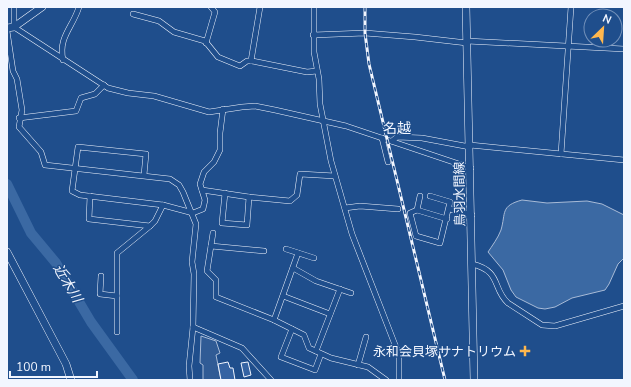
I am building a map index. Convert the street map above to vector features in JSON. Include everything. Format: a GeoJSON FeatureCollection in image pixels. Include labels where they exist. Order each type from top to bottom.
{"type":"FeatureCollection","features":[{"type":"Feature","properties":{"kind":"street"},"geometry":{"type":"LineString","coordinates":[[14,7],[9,28],[13,72],[18,79],[22,110],[19,127],[41,152],[45,165],[170,179],[179,185],[193,213],[196,224],[192,262],[194,274],[193,327],[189,366],[190,380]]}},
{"type":"Feature","properties":{"kind":"street"},"geometry":{"type":"LineString","coordinates":[[9,28],[42,7]]}},
{"type":"Feature","properties":{"kind":"street"},"geometry":{"type":"LineString","coordinates":[[63,60],[61,50],[62,43],[79,7]]}},
{"type":"Feature","properties":{"kind":"street"},"geometry":{"type":"LineString","coordinates":[[206,43],[215,12],[211,7]]}},
{"type":"Feature","properties":{"kind":"street"},"geometry":{"type":"LineString","coordinates":[[251,61],[260,7]]}},
{"type":"Feature","properties":{"kind":"street"},"geometry":{"type":"LineString","coordinates":[[314,7],[313,35],[317,71],[324,121],[335,176],[352,234],[399,355],[398,380]]}},
{"type":"Feature","properties":{"kind":"street","name":"鳥羽水間線"},"geometry":{"type":"LineString","coordinates":[[466,7],[471,168],[474,380]]}},
{"type":"Feature","properties":{"kind":"street"},"geometry":{"type":"LineString","coordinates":[[561,154],[571,7]]}},
{"type":"Feature","properties":{"kind":"street"},"geometry":{"type":"LineString","coordinates":[[133,14],[159,21],[174,32],[205,41],[218,57],[240,66],[247,60],[307,72],[317,71]]}},
{"type":"Feature","properties":{"kind":"street"},"geometry":{"type":"LineString","coordinates":[[9,28],[104,85],[128,93],[154,96],[209,112],[255,106],[324,121],[346,126],[471,168]]}},
{"type":"Feature","properties":{"kind":"street"},"geometry":{"type":"LineString","coordinates":[[313,35],[365,34],[414,36],[467,42],[624,49]]}},
{"type":"Feature","properties":{"kind":"street"},"geometry":{"type":"LineString","coordinates":[[20,118],[76,111],[81,98],[95,94],[104,85]]}},
{"type":"Feature","properties":{"kind":"street"},"geometry":{"type":"LineString","coordinates":[[144,175],[146,154],[78,147],[72,191],[80,195],[163,205],[193,213],[203,209],[205,200],[200,184],[204,172],[214,162],[220,150],[220,133],[223,110]]}},
{"type":"Feature","properties":{"kind":"street"},"geometry":{"type":"LineString","coordinates":[[392,141],[397,136],[422,138],[470,146],[624,160]]}},
{"type":"Feature","properties":{"kind":"street"},"geometry":{"type":"LineString","coordinates":[[382,138],[388,162]]}},
{"type":"Feature","properties":{"kind":"street"},"geometry":{"type":"LineString","coordinates":[[202,190],[290,201],[297,195],[300,174],[335,176]]}},
{"type":"Feature","properties":{"kind":"street"},"geometry":{"type":"LineString","coordinates":[[225,194],[222,223],[247,225],[249,197]]}},
{"type":"Feature","properties":{"kind":"street"},"geometry":{"type":"LineString","coordinates":[[90,196],[89,219],[150,226]]}},
{"type":"Feature","properties":{"kind":"street"},"geometry":{"type":"LineString","coordinates":[[417,210],[420,196]]}},
{"type":"Feature","properties":{"kind":"street"},"geometry":{"type":"LineString","coordinates":[[430,196],[450,202],[450,208],[447,219],[440,243],[416,236],[410,213],[417,210],[447,219]]}},
{"type":"Feature","properties":{"kind":"street"},"geometry":{"type":"LineString","coordinates":[[118,332],[117,253],[155,221],[163,205]]}},
{"type":"Feature","properties":{"kind":"street"},"geometry":{"type":"LineString","coordinates":[[344,208],[360,206],[398,209]]}},
{"type":"Feature","properties":{"kind":"street"},"geometry":{"type":"LineString","coordinates":[[450,208],[472,215]]}},
{"type":"Feature","properties":{"kind":"street"},"geometry":{"type":"LineString","coordinates":[[213,233],[207,271],[216,280],[216,297],[274,320],[304,335],[309,348],[319,353],[331,358],[368,367],[386,380]]}},
{"type":"Feature","properties":{"kind":"street"},"geometry":{"type":"LineString","coordinates":[[211,246],[264,251]]}},
{"type":"Feature","properties":{"kind":"street"},"geometry":{"type":"LineString","coordinates":[[286,249],[314,258]]}},
{"type":"Feature","properties":{"kind":"street"},"geometry":{"type":"LineString","coordinates":[[7,252],[66,364],[71,380]]}},
{"type":"Feature","properties":{"kind":"street"},"geometry":{"type":"LineString","coordinates":[[274,320],[298,253]]}},
{"type":"Feature","properties":{"kind":"street"},"geometry":{"type":"LineString","coordinates":[[472,264],[480,266],[492,275],[498,284],[504,300],[542,325],[555,326],[624,306]]}},
{"type":"Feature","properties":{"kind":"street"},"geometry":{"type":"LineString","coordinates":[[293,268],[316,281],[351,293]]}},
{"type":"Feature","properties":{"kind":"street"},"geometry":{"type":"LineString","coordinates":[[101,276],[100,294],[117,296]]}},
{"type":"Feature","properties":{"kind":"street"},"geometry":{"type":"LineString","coordinates":[[292,329],[281,357],[314,370],[330,314],[340,289]]}},
{"type":"Feature","properties":{"kind":"street"},"geometry":{"type":"LineString","coordinates":[[283,296],[330,314]]}},
{"type":"Feature","properties":{"kind":"street"},"geometry":{"type":"LineString","coordinates":[[193,327],[242,348],[271,380]]}},
{"type":"Feature","properties":{"kind":"street"},"geometry":{"type":"LineString","coordinates":[[358,365],[366,337]]}},
{"type":"Feature","properties":{"kind":"shaded area"},"geometry":{"type":"Polygon","coordinates":[[[522,200],[547,203],[587,201],[602,204],[624,215],[624,258],[618,264],[605,290],[572,298],[555,307],[545,309],[538,308],[516,297],[511,290],[503,270],[488,252],[500,233],[505,211],[510,205],[522,200]]]}},
{"type":"Feature","properties":{"kind":"shaded area"},"geometry":{"type":"Polygon","coordinates":[[[201,336],[216,341],[220,353],[216,355],[221,380],[203,380],[203,365],[200,363],[201,336]]]}},
{"type":"Feature","properties":{"kind":"building"},"geometry":{"type":"Polygon","coordinates":[[[228,362],[230,368],[233,368],[235,380],[221,380],[218,364],[228,362]]]}},
{"type":"Feature","properties":{"kind":"building"},"geometry":{"type":"Polygon","coordinates":[[[248,362],[251,375],[244,377],[241,363],[248,362]]]}},
{"type":"Feature","properties":{"kind":"waterway","name":"近木川"},"geometry":{"type":"LineString","coordinates":[[7,184],[31,233],[56,263],[91,322],[133,380]]}},
{"type":"Feature","properties":{"kind":"railway"},"geometry":{"type":"LineString","coordinates":[[365,7],[365,33],[369,64],[445,380]]}},
{"type":"Feature","properties":{"kind":"place","name":"永和会貝塚サナトリウム"},"geometry":{"type":"Point","coordinates":[525,351]}},
{"type":"Feature","properties":{"kind":"district","name":"名越"},"geometry":{"type":"Point","coordinates":[397,128]}}]}
